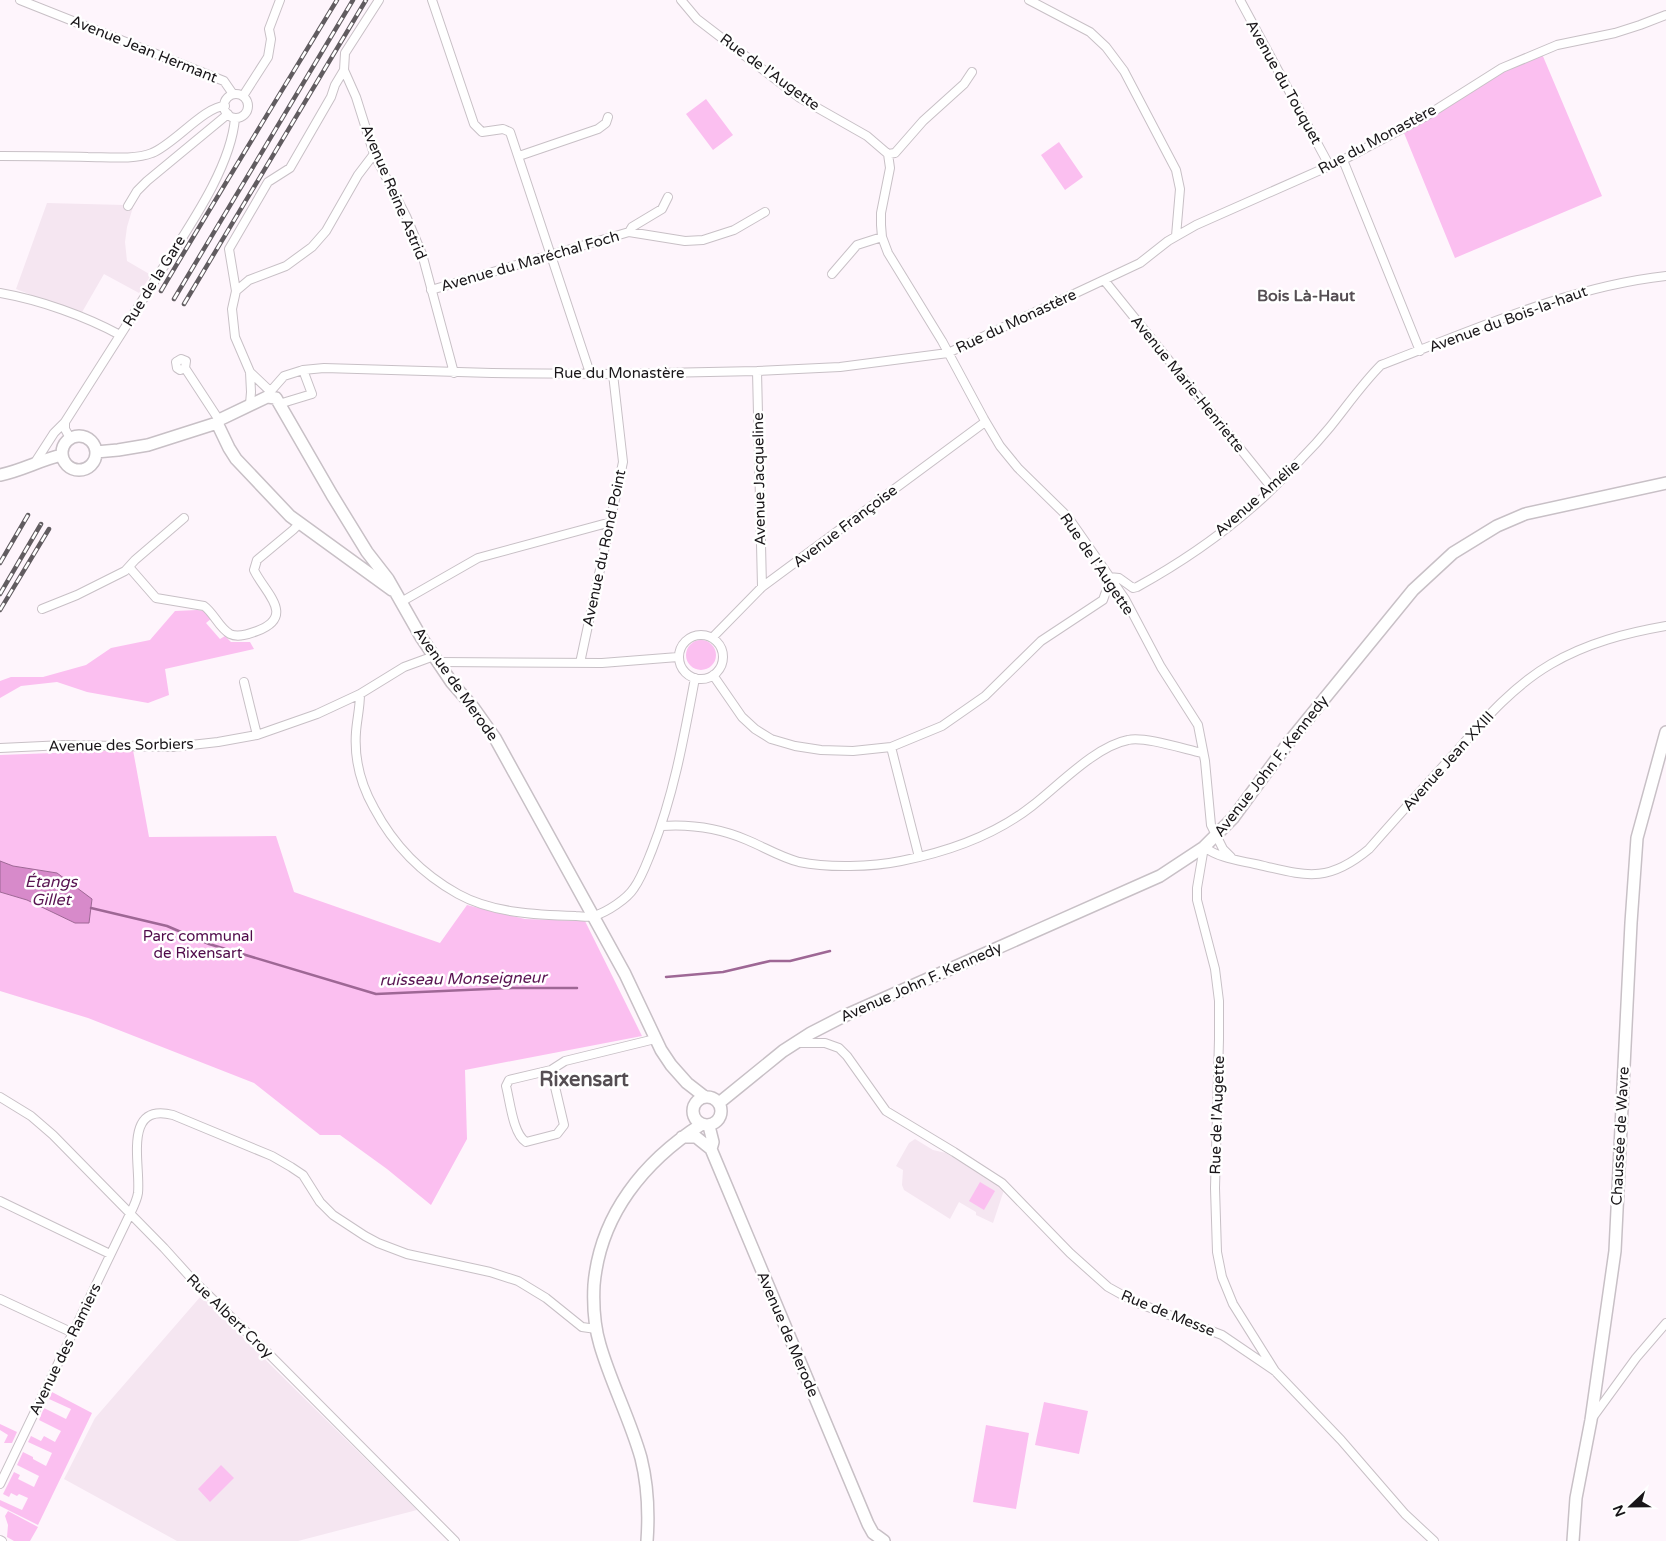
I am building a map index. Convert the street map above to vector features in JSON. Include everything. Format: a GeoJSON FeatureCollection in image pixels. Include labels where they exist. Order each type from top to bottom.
{"type":"FeatureCollection","features":[{"type":"Feature","properties":{"kind":"street","name":"Avenue Jean Hermant"},"geometry":{"type":"LineString","coordinates":[[20,0],[224,81],[233,94]]}},
{"type":"Feature","properties":{"kind":"street"},"geometry":{"type":"LineString","coordinates":[[243,96],[268,57],[271,39],[269,29],[280,0]]}},
{"type":"Feature","properties":{"kind":"street"},"geometry":{"type":"LineString","coordinates":[[250,404],[252,392],[250,372],[235,337],[233,322],[232,309],[236,291],[229,254],[230,245],[268,182],[290,168],[331,97],[334,85],[344,70],[345,53],[379,0]]}},
{"type":"Feature","properties":{"kind":"street"},"geometry":{"type":"LineString","coordinates":[[432,0],[474,124],[482,132],[508,130],[552,255],[590,374]]}},
{"type":"Feature","properties":{"kind":"street","name":"Rue de l'Augette"},"geometry":{"type":"LineString","coordinates":[[681,0],[697,19],[800,98],[867,136],[888,154],[890,168],[881,213],[882,237],[888,254],[948,353],[1000,446],[1018,468],[1068,518],[1124,599],[1161,667],[1198,725],[1205,761],[1211,825],[1217,836]]}},
{"type":"Feature","properties":{"kind":"street"},"geometry":{"type":"LineString","coordinates":[[1029,0],[1090,32],[1106,47],[1124,71],[1176,170],[1180,189],[1176,236]]}},
{"type":"Feature","properties":{"kind":"street","name":"Avenue du Touquet"},"geometry":{"type":"LineString","coordinates":[[1240,0],[1329,165]]}},
{"type":"Feature","properties":{"kind":"street","name":"Rue du Monastère"},"geometry":{"type":"LineString","coordinates":[[269,394],[284,376],[303,370],[324,368],[454,373],[590,374],[757,371],[840,367],[948,353],[1140,263],[1176,236],[1196,225],[1343,160],[1426,116],[1507,66],[1557,45],[1615,33],[1640,26],[1666,15]]}},
{"type":"Feature","properties":{"kind":"street","name":"Avenue Reine Astrid"},"geometry":{"type":"LineString","coordinates":[[344,70],[356,97],[374,154],[406,216],[418,247],[454,373]]}},
{"type":"Feature","properties":{"kind":"street"},"geometry":{"type":"LineString","coordinates":[[888,154],[895,153],[923,122],[964,84],[972,72]]}},
{"type":"Feature","properties":{"kind":"street"},"geometry":{"type":"LineString","coordinates":[[0,156],[108,157],[148,155],[168,145],[206,114],[219,106],[226,110],[235,118],[245,114],[248,109],[247,99],[238,94],[233,94],[226,99],[226,110],[146,181],[128,206]]}},
{"type":"Feature","properties":{"kind":"street"},"geometry":{"type":"LineString","coordinates":[[518,156],[598,129],[606,123],[608,117]]}},
{"type":"Feature","properties":{"kind":"street","name":"Rue de la Gare"},"geometry":{"type":"LineString","coordinates":[[34,464],[54,433],[65,422],[191,222],[215,179],[234,134],[235,118]]}},
{"type":"Feature","properties":{"kind":"street"},"geometry":{"type":"LineString","coordinates":[[236,291],[249,280],[286,266],[312,247],[326,231],[358,175],[374,154]]}},
{"type":"Feature","properties":{"kind":"street"},"geometry":{"type":"LineString","coordinates":[[1343,160],[1420,351]]}},
{"type":"Feature","properties":{"kind":"street","name":"Avenue du Maréchal Foch"},"geometry":{"type":"LineString","coordinates":[[629,232],[632,227],[662,209],[668,197]]}},
{"type":"Feature","properties":{"kind":"street","name":"Avenue du Maréchal Foch"},"geometry":{"type":"LineString","coordinates":[[431,290],[629,232],[667,239],[703,240],[734,230],[765,212]]}},
{"type":"Feature","properties":{"kind":"street"},"geometry":{"type":"LineString","coordinates":[[832,274],[857,245],[882,237]]}},
{"type":"Feature","properties":{"kind":"street","name":"Avenue du Bois-la-haut"},"geometry":{"type":"LineString","coordinates":[[1381,365],[1559,298],[1608,286],[1666,276]]}},
{"type":"Feature","properties":{"kind":"street","name":"Avenue Marie-Henriette"},"geometry":{"type":"LineString","coordinates":[[1104,280],[1272,488]]}},
{"type":"Feature","properties":{"kind":"street"},"geometry":{"type":"LineString","coordinates":[[0,293],[40,303],[97,324],[120,336]]}},
{"type":"Feature","properties":{"kind":"street","name":"Avenue Amélie"},"geometry":{"type":"LineString","coordinates":[[1109,577],[1119,578],[1133,588],[1137,587],[1180,562],[1247,511],[1330,428],[1381,365]]}},
{"type":"Feature","properties":{"kind":"street"},"geometry":{"type":"LineString","coordinates":[[185,368],[218,422],[236,459],[300,523],[395,592]]}},
{"type":"Feature","properties":{"kind":"street"},"geometry":{"type":"LineString","coordinates":[[279,404],[312,394],[303,370]]}},
{"type":"Feature","properties":{"kind":"street","name":"Avenue Jacqueline"},"geometry":{"type":"LineString","coordinates":[[757,371],[762,587]]}},
{"type":"Feature","properties":{"kind":"street"},"geometry":{"type":"LineString","coordinates":[[96,452],[148,445],[218,422],[269,394],[250,372]]}},
{"type":"Feature","properties":{"kind":"street","name":"Avenue du Rond Point"},"geometry":{"type":"LineString","coordinates":[[580,663],[623,462],[612,374]]}},
{"type":"Feature","properties":{"kind":"street","name":"Avenue de Merode"},"geometry":{"type":"LineString","coordinates":[[269,394],[276,398],[332,495],[368,552],[388,579],[452,683],[484,722],[494,738],[625,974],[655,1039],[671,1065],[688,1083],[705,1096]]}},
{"type":"Feature","properties":{"kind":"street"},"geometry":{"type":"LineString","coordinates":[[65,422],[65,429],[70,438]]}},
{"type":"Feature","properties":{"kind":"street","name":"Avenue Françoise"},"geometry":{"type":"LineString","coordinates":[[712,638],[762,587],[986,422]]}},
{"type":"Feature","properties":{"kind":"street"},"geometry":{"type":"LineString","coordinates":[[80,436],[87,438],[95,447],[96,452],[96,458],[92,464],[82,470],[70,468],[62,455],[63,447],[70,438],[80,436]]}},
{"type":"Feature","properties":{"kind":"street"},"geometry":{"type":"LineString","coordinates":[[0,475],[19,471],[62,455]]}},
{"type":"Feature","properties":{"kind":"street","name":"Avenue John F. Kennedy"},"geometry":{"type":"LineString","coordinates":[[719,1103],[795,1042],[842,1017],[1160,876],[1204,847],[1217,836],[1242,806],[1289,742],[1414,590],[1453,553],[1497,526],[1525,514],[1666,483]]}},
{"type":"Feature","properties":{"kind":"street"},"geometry":{"type":"LineString","coordinates":[[42,609],[100,585],[129,567],[184,518]]}},
{"type":"Feature","properties":{"kind":"street"},"geometry":{"type":"LineString","coordinates":[[402,602],[478,558],[611,522]]}},
{"type":"Feature","properties":{"kind":"street"},"geometry":{"type":"LineString","coordinates":[[129,567],[156,598],[204,606],[228,633],[233,635],[239,636],[254,633],[269,626],[274,620],[276,612],[272,598],[254,570],[257,560],[300,523]]}},
{"type":"Feature","properties":{"kind":"street"},"geometry":{"type":"LineString","coordinates":[[355,563],[364,560],[368,552]]}},
{"type":"Feature","properties":{"kind":"street"},"geometry":{"type":"LineString","coordinates":[[713,675],[742,717],[755,729],[771,739],[795,746],[821,750],[853,751],[891,747],[942,726],[995,688],[1041,641],[1104,600],[1109,577]]}},
{"type":"Feature","properties":{"kind":"street","name":"Avenue Jean XXIII"},"geometry":{"type":"LineString","coordinates":[[1204,847],[1215,854],[1295,873],[1314,875],[1338,870],[1353,863],[1369,850],[1498,705],[1534,675],[1560,659],[1601,641],[1666,626]]}},
{"type":"Feature","properties":{"kind":"street"},"geometry":{"type":"LineString","coordinates":[[701,635],[712,638],[716,641],[722,656],[721,663],[717,672],[713,675],[695,678],[685,671],[678,657],[681,646],[692,637],[701,635]]}},
{"type":"Feature","properties":{"kind":"street"},"geometry":{"type":"LineString","coordinates":[[437,659],[518,664],[602,663],[678,657]]}},
{"type":"Feature","properties":{"kind":"street","name":"Avenue des Sorbiers"},"geometry":{"type":"LineString","coordinates":[[0,748],[64,745],[173,747],[257,735],[317,714],[360,694],[404,667],[437,659]]}},
{"type":"Feature","properties":{"kind":"street"},"geometry":{"type":"LineString","coordinates":[[360,694],[356,750],[364,787],[374,808],[388,830],[401,849],[419,868],[457,894],[488,905],[520,912],[593,917],[624,899],[635,888],[662,826],[678,770],[695,678]]}},
{"type":"Feature","properties":{"kind":"street"},"geometry":{"type":"LineString","coordinates":[[244,682],[257,735]]}},
{"type":"Feature","properties":{"kind":"street","name":"Chaussée de Wavre"},"geometry":{"type":"LineString","coordinates":[[1573,1541],[1576,1498],[1591,1420],[1616,1251],[1628,963],[1637,838],[1666,732]]}},
{"type":"Feature","properties":{"kind":"street"},"geometry":{"type":"LineString","coordinates":[[662,826],[680,825],[710,828],[748,840],[799,862],[828,866],[900,862],[950,849],[982,836],[1011,820],[1032,806],[1100,752],[1116,742],[1131,739],[1145,740],[1202,753]]}},
{"type":"Feature","properties":{"kind":"street"},"geometry":{"type":"LineString","coordinates":[[891,747],[920,857]]}},
{"type":"Feature","properties":{"kind":"street"},"geometry":{"type":"LineString","coordinates":[[1217,836],[1222,848],[1233,859]]}},
{"type":"Feature","properties":{"kind":"street","name":"Rue de l'Augette"},"geometry":{"type":"LineString","coordinates":[[1204,847],[1196,888],[1196,900],[1215,969],[1220,1025],[1215,1172],[1217,1252],[1222,1277],[1233,1304],[1275,1372]]}},
{"type":"Feature","properties":{"kind":"street"},"geometry":{"type":"LineString","coordinates":[[550,1070],[564,1125],[557,1134],[526,1142],[520,1139],[517,1131],[506,1086],[509,1080],[550,1070],[566,1061],[655,1039]]}},
{"type":"Feature","properties":{"kind":"street","name":"Rue de Messe"},"geometry":{"type":"LineString","coordinates":[[795,1042],[825,1043],[839,1048],[847,1056],[886,1111],[1002,1183],[1070,1254],[1108,1287],[1135,1302],[1222,1335],[1275,1372],[1341,1440],[1405,1514],[1434,1541]]}},
{"type":"Feature","properties":{"kind":"street"},"geometry":{"type":"LineString","coordinates":[[647,1541],[649,1520],[647,1493],[640,1457],[605,1361],[596,1329],[593,1300],[595,1271],[603,1240],[613,1216],[627,1193],[643,1173],[682,1137],[705,1125],[716,1123],[721,1115],[719,1103],[716,1099],[705,1096],[695,1103],[693,1115],[696,1121],[705,1125]]}},
{"type":"Feature","properties":{"kind":"street","name":"Rue Albert Croy"},"geometry":{"type":"LineString","coordinates":[[0,1098],[31,1116],[53,1135],[192,1279],[455,1541]]}},
{"type":"Feature","properties":{"kind":"street","name":"Avenue des Ramiers"},"geometry":{"type":"LineString","coordinates":[[0,1484],[138,1195],[137,1140],[139,1129],[142,1121],[155,1114],[164,1113],[258,1150],[291,1167],[303,1176],[320,1202],[329,1211],[342,1222],[378,1243],[408,1254],[490,1272],[518,1281],[546,1298],[582,1327],[596,1329]]}},
{"type":"Feature","properties":{"kind":"street","name":"Avenue de Merode"},"geometry":{"type":"LineString","coordinates":[[705,1125],[713,1142],[711,1149],[868,1524],[879,1540]]}},
{"type":"Feature","properties":{"kind":"street"},"geometry":{"type":"LineString","coordinates":[[682,1137],[696,1137],[711,1149]]}},
{"type":"Feature","properties":{"kind":"street"},"geometry":{"type":"LineString","coordinates":[[0,1201],[110,1254]]}},
{"type":"Feature","properties":{"kind":"street"},"geometry":{"type":"LineString","coordinates":[[0,1299],[73,1333]]}},
{"type":"Feature","properties":{"kind":"street"},"geometry":{"type":"LineString","coordinates":[[1591,1420],[1636,1358],[1666,1323]]}},
{"type":"Feature","properties":{"kind":"shaded area"},"geometry":{"type":"Polygon","coordinates":[[[47,203],[124,205],[133,207],[125,242],[127,261],[151,275],[139,293],[104,274],[81,314],[16,289],[47,203]]]}},
{"type":"Feature","properties":{"kind":"shaded area"},"geometry":{"type":"Polygon","coordinates":[[[915,1139],[933,1150],[946,1153],[1004,1190],[993,1223],[976,1215],[976,1212],[959,1202],[950,1219],[904,1190],[902,1185],[903,1170],[896,1166],[909,1143],[915,1139]]]}},
{"type":"Feature","properties":{"kind":"shaded area"},"geometry":{"type":"Polygon","coordinates":[[[201,1296],[417,1510],[298,1541],[177,1541],[64,1479],[95,1418],[201,1296]]]}},
{"type":"Feature","properties":{"kind":"green space"},"geometry":{"type":"Polygon","coordinates":[[[1542,54],[1602,196],[1455,258],[1404,133],[1507,69],[1542,54]]]}},
{"type":"Feature","properties":{"kind":"green space"},"geometry":{"type":"Polygon","coordinates":[[[706,99],[733,135],[713,150],[686,114],[706,99]]]}},
{"type":"Feature","properties":{"kind":"green space"},"geometry":{"type":"Polygon","coordinates":[[[1059,142],[1083,177],[1065,190],[1041,155],[1059,142]]]}},
{"type":"Feature","properties":{"kind":"green space"},"geometry":{"type":"Polygon","coordinates":[[[175,611],[205,611],[212,618],[206,623],[220,639],[225,636],[231,642],[250,642],[254,649],[165,669],[169,695],[148,703],[87,692],[57,682],[21,686],[0,698],[0,681],[11,677],[43,677],[86,665],[111,648],[150,640],[175,611]]]}},
{"type":"Feature","properties":{"kind":"green space"},"geometry":{"type":"Polygon","coordinates":[[[701,640],[712,644],[716,655],[712,666],[701,670],[690,666],[686,655],[690,644],[701,640]]]}},
{"type":"Feature","properties":{"kind":"green space","name":"Parc communal de Rixensart"},"geometry":{"type":"Polygon","coordinates":[[[133,750],[149,837],[276,836],[294,892],[440,943],[467,905],[525,919],[585,921],[642,1036],[465,1070],[467,1139],[431,1205],[387,1169],[340,1135],[320,1135],[254,1083],[88,1018],[0,991],[0,892],[27,900],[75,923],[89,923],[92,900],[57,873],[13,866],[0,861],[0,755],[133,750]]]}},
{"type":"Feature","properties":{"kind":"green space"},"geometry":{"type":"Polygon","coordinates":[[[980,1182],[995,1191],[984,1210],[969,1201],[980,1182]]]}},
{"type":"Feature","properties":{"kind":"green space"},"geometry":{"type":"Polygon","coordinates":[[[52,1392],[92,1413],[38,1525],[0,1506],[0,1500],[22,1510],[28,1498],[19,1494],[17,1496],[11,1493],[9,1497],[3,1494],[14,1472],[20,1475],[18,1479],[34,1487],[39,1476],[17,1465],[23,1452],[46,1466],[52,1453],[28,1442],[31,1436],[41,1441],[44,1436],[55,1442],[61,1431],[39,1420],[44,1408],[66,1419],[71,1409],[49,1399],[52,1392]]]}},
{"type":"Feature","properties":{"kind":"green space"},"geometry":{"type":"Polygon","coordinates":[[[1044,1402],[1088,1411],[1079,1454],[1035,1445],[1044,1402]]]}},
{"type":"Feature","properties":{"kind":"green space"},"geometry":{"type":"Polygon","coordinates":[[[0,1424],[17,1432],[12,1443],[4,1443],[8,1435],[0,1430],[0,1424]]]}},
{"type":"Feature","properties":{"kind":"green space"},"geometry":{"type":"Polygon","coordinates":[[[986,1425],[1029,1433],[1016,1509],[973,1502],[986,1425]]]}},
{"type":"Feature","properties":{"kind":"green space"},"geometry":{"type":"Polygon","coordinates":[[[221,1465],[234,1478],[210,1502],[198,1489],[221,1465]]]}},
{"type":"Feature","properties":{"kind":"green space"},"geometry":{"type":"Polygon","coordinates":[[[8,1511],[38,1527],[30,1541],[14,1541],[7,1537],[8,1525],[5,1516],[8,1511]]]}},
{"type":"Feature","properties":{"kind":"water","name":"Étangs Gillet"},"geometry":{"type":"Polygon","coordinates":[[[0,861],[13,866],[57,873],[92,899],[89,923],[75,923],[27,900],[0,892],[0,861]]]}},
{"type":"Feature","properties":{"kind":"waterway","name":"ruisseau Monseigneur"},"geometry":{"type":"LineString","coordinates":[[91,908],[167,926],[209,944],[376,994],[512,988],[577,988]]}},
{"type":"Feature","properties":{"kind":"waterway","name":"ruisseau Monseigneur"},"geometry":{"type":"LineString","coordinates":[[666,977],[723,972],[770,961],[790,961],[830,951]]}},
{"type":"Feature","properties":{"kind":"railway"},"geometry":{"type":"LineString","coordinates":[[161,291],[337,0]]}},
{"type":"Feature","properties":{"kind":"railway"},"geometry":{"type":"LineString","coordinates":[[174,299],[353,0]]}},
{"type":"Feature","properties":{"kind":"railway"},"geometry":{"type":"LineString","coordinates":[[184,304],[366,0]]}},
{"type":"Feature","properties":{"kind":"railway"},"geometry":{"type":"LineString","coordinates":[[0,563],[28,515]]}},
{"type":"Feature","properties":{"kind":"railway"},"geometry":{"type":"LineString","coordinates":[[0,594],[41,524]]}},
{"type":"Feature","properties":{"kind":"railway"},"geometry":{"type":"LineString","coordinates":[[0,610],[49,529]]}},
{"type":"Feature","properties":{"kind":"district","name":"Bois Là-Haut"},"geometry":{"type":"Point","coordinates":[1306,296]}},
{"type":"Feature","properties":{"kind":"district","name":"Rixensart"},"geometry":{"type":"Point","coordinates":[584,1080]}}]}
